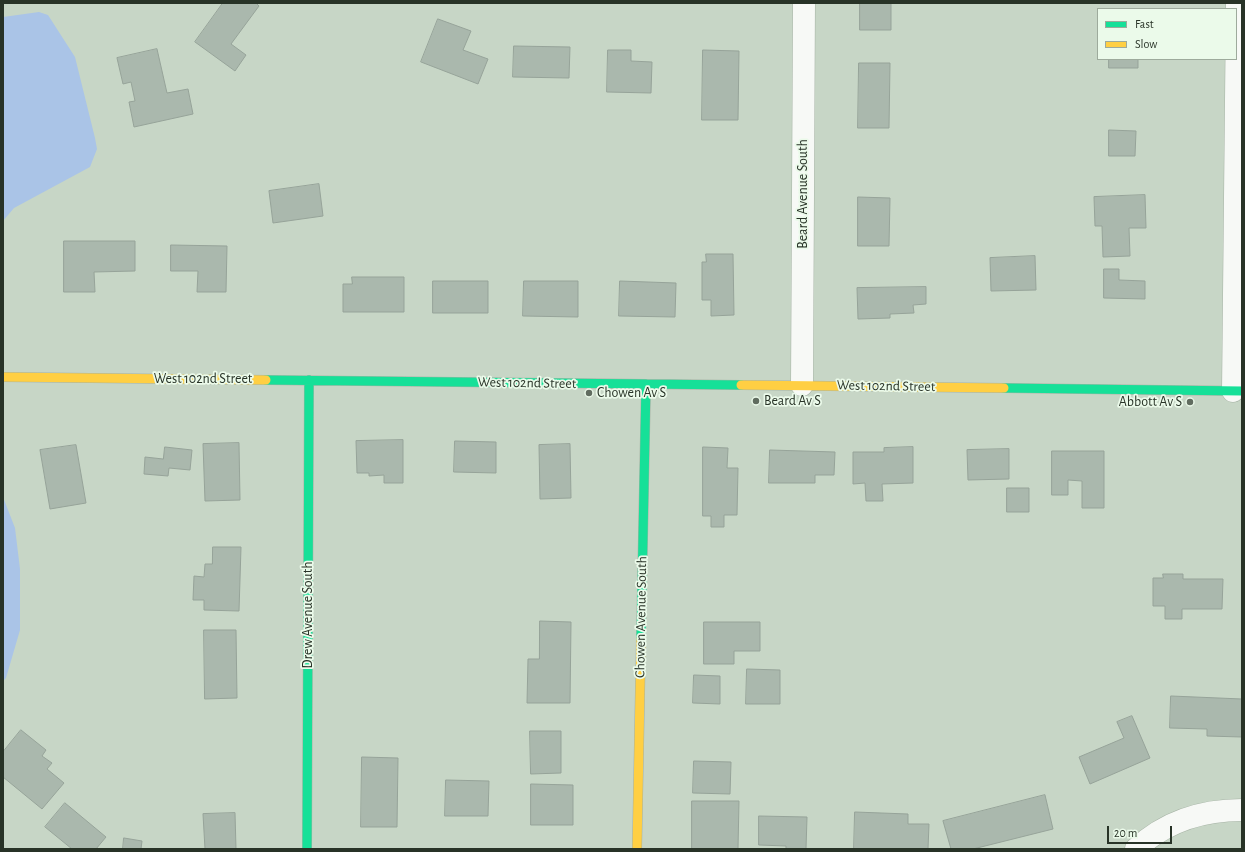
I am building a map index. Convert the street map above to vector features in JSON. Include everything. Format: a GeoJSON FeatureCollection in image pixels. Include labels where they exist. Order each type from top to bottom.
{"type":"FeatureCollection","features":[{"type":"Feature","properties":{"kind":"street","name":"Beard Avenue South"},"geometry":{"type":"LineString","coordinates":[[802,386],[804,3]]}},
{"type":"Feature","properties":{"kind":"street"},"geometry":{"type":"LineString","coordinates":[[1237,3],[1239,61],[1237,391]]}},
{"type":"Feature","properties":{"kind":"street","name":"West 102nd Street"},"geometry":{"type":"LineString","coordinates":[[3,377],[1237,391]]}},
{"type":"Feature","properties":{"kind":"street","name":"Drew Avenue South"},"geometry":{"type":"LineString","coordinates":[[307,849],[309,380]]}},
{"type":"Feature","properties":{"kind":"street","name":"Chowen Avenue South"},"geometry":{"type":"LineString","coordinates":[[637,849],[646,384]]}},
{"type":"Feature","properties":{"kind":"street"},"geometry":{"type":"LineString","coordinates":[[1136,849],[1147,839],[1174,823],[1204,813],[1242,810]]}},
{"type":"Feature","properties":{"kind":"water"},"geometry":{"type":"Polygon","coordinates":[[[39,12],[48,15],[75,57],[97,149],[90,167],[14,208],[3,221],[3,17],[39,12]]]}},
{"type":"Feature","properties":{"kind":"water"},"geometry":{"type":"Polygon","coordinates":[[[3,497],[15,528],[20,569],[20,630],[6,678],[3,681],[3,497]]]}},
{"type":"Feature","properties":{"kind":"building"},"geometry":{"type":"Polygon","coordinates":[[[223,3],[256,3],[259,6],[231,44],[246,55],[235,71],[195,42],[223,3]]]}},
{"type":"Feature","properties":{"kind":"building"},"geometry":{"type":"Polygon","coordinates":[[[860,3],[891,3],[891,30],[860,30],[860,3]]]}},
{"type":"Feature","properties":{"kind":"building"},"geometry":{"type":"Polygon","coordinates":[[[438,19],[471,31],[463,50],[488,59],[478,84],[421,62],[438,19]]]}},
{"type":"Feature","properties":{"kind":"building"},"geometry":{"type":"Polygon","coordinates":[[[514,46],[570,47],[569,78],[513,77],[514,46]]]}},
{"type":"Feature","properties":{"kind":"building"},"geometry":{"type":"Polygon","coordinates":[[[157,49],[167,93],[188,89],[193,114],[134,127],[129,102],[135,101],[131,82],[123,84],[117,58],[157,49]]]}},
{"type":"Feature","properties":{"kind":"building"},"geometry":{"type":"Polygon","coordinates":[[[608,50],[631,50],[631,61],[652,62],[651,93],[607,92],[608,50]]]}},
{"type":"Feature","properties":{"kind":"building"},"geometry":{"type":"Polygon","coordinates":[[[703,50],[739,51],[738,120],[702,120],[703,50]]]}},
{"type":"Feature","properties":{"kind":"building"},"geometry":{"type":"Polygon","coordinates":[[[1109,60],[1138,60],[1138,68],[1109,68],[1109,60]]]}},
{"type":"Feature","properties":{"kind":"building"},"geometry":{"type":"Polygon","coordinates":[[[859,63],[890,63],[889,128],[858,128],[859,63]]]}},
{"type":"Feature","properties":{"kind":"building"},"geometry":{"type":"Polygon","coordinates":[[[1109,130],[1136,131],[1135,156],[1109,156],[1109,130]]]}},
{"type":"Feature","properties":{"kind":"building"},"geometry":{"type":"Polygon","coordinates":[[[319,184],[323,216],[273,223],[269,191],[319,184]]]}},
{"type":"Feature","properties":{"kind":"building"},"geometry":{"type":"Polygon","coordinates":[[[1145,195],[1146,228],[1129,228],[1130,256],[1103,257],[1102,226],[1095,226],[1094,197],[1145,195]]]}},
{"type":"Feature","properties":{"kind":"building"},"geometry":{"type":"Polygon","coordinates":[[[858,197],[890,198],[889,246],[858,246],[858,197]]]}},
{"type":"Feature","properties":{"kind":"building"},"geometry":{"type":"Polygon","coordinates":[[[64,241],[135,241],[135,271],[94,272],[95,292],[64,292],[64,241]]]}},
{"type":"Feature","properties":{"kind":"building"},"geometry":{"type":"Polygon","coordinates":[[[171,245],[227,246],[226,292],[197,292],[198,271],[171,271],[171,245]]]}},
{"type":"Feature","properties":{"kind":"building"},"geometry":{"type":"Polygon","coordinates":[[[706,254],[733,254],[734,315],[711,316],[711,300],[702,300],[702,262],[706,262],[706,254]]]}},
{"type":"Feature","properties":{"kind":"building"},"geometry":{"type":"Polygon","coordinates":[[[1035,256],[1036,290],[991,291],[990,258],[1035,256]]]}},
{"type":"Feature","properties":{"kind":"building"},"geometry":{"type":"Polygon","coordinates":[[[1104,269],[1119,269],[1119,280],[1145,281],[1145,299],[1104,298],[1104,269]]]}},
{"type":"Feature","properties":{"kind":"building"},"geometry":{"type":"Polygon","coordinates":[[[352,277],[404,277],[404,312],[343,312],[343,284],[352,284],[352,277]]]}},
{"type":"Feature","properties":{"kind":"building"},"geometry":{"type":"Polygon","coordinates":[[[433,281],[488,281],[488,313],[433,313],[433,281]]]}},
{"type":"Feature","properties":{"kind":"building"},"geometry":{"type":"Polygon","coordinates":[[[524,281],[578,281],[578,317],[523,316],[524,281]]]}},
{"type":"Feature","properties":{"kind":"building"},"geometry":{"type":"Polygon","coordinates":[[[620,281],[676,283],[675,317],[619,316],[620,281]]]}},
{"type":"Feature","properties":{"kind":"building"},"geometry":{"type":"Polygon","coordinates":[[[926,287],[926,304],[913,305],[914,313],[890,314],[890,318],[858,319],[857,288],[926,287]]]}},
{"type":"Feature","properties":{"kind":"building"},"geometry":{"type":"Polygon","coordinates":[[[403,440],[403,483],[384,483],[384,475],[369,476],[369,473],[357,473],[356,441],[403,440]]]}},
{"type":"Feature","properties":{"kind":"building"},"geometry":{"type":"Polygon","coordinates":[[[455,441],[496,442],[496,473],[454,472],[455,441]]]}},
{"type":"Feature","properties":{"kind":"building"},"geometry":{"type":"Polygon","coordinates":[[[239,443],[240,500],[205,501],[203,444],[239,443]]]}},
{"type":"Feature","properties":{"kind":"building"},"geometry":{"type":"Polygon","coordinates":[[[570,444],[571,498],[540,499],[539,445],[570,444]]]}},
{"type":"Feature","properties":{"kind":"building"},"geometry":{"type":"Polygon","coordinates":[[[76,445],[86,503],[50,509],[40,450],[76,445]]]}},
{"type":"Feature","properties":{"kind":"building"},"geometry":{"type":"Polygon","coordinates":[[[165,447],[192,450],[190,470],[169,468],[168,476],[144,474],[145,457],[163,459],[165,447]]]}},
{"type":"Feature","properties":{"kind":"building"},"geometry":{"type":"Polygon","coordinates":[[[703,447],[728,448],[727,468],[738,468],[737,515],[724,515],[724,527],[711,527],[711,516],[703,516],[703,447]]]}},
{"type":"Feature","properties":{"kind":"building"},"geometry":{"type":"Polygon","coordinates":[[[913,447],[913,483],[882,484],[883,501],[866,501],[865,483],[853,484],[853,452],[884,452],[884,448],[913,447]]]}},
{"type":"Feature","properties":{"kind":"building"},"geometry":{"type":"Polygon","coordinates":[[[1009,449],[1009,479],[968,480],[967,450],[1009,449]]]}},
{"type":"Feature","properties":{"kind":"building"},"geometry":{"type":"Polygon","coordinates":[[[770,450],[835,452],[834,475],[815,475],[815,483],[769,483],[770,450]]]}},
{"type":"Feature","properties":{"kind":"building"},"geometry":{"type":"Polygon","coordinates":[[[1052,451],[1104,451],[1104,508],[1082,508],[1082,481],[1068,480],[1068,495],[1052,495],[1052,451]]]}},
{"type":"Feature","properties":{"kind":"building"},"geometry":{"type":"Polygon","coordinates":[[[1007,488],[1029,488],[1029,512],[1007,512],[1007,488]]]}},
{"type":"Feature","properties":{"kind":"building"},"geometry":{"type":"Polygon","coordinates":[[[213,547],[241,547],[239,611],[204,610],[204,600],[193,600],[194,576],[204,577],[205,564],[212,564],[213,547]]]}},
{"type":"Feature","properties":{"kind":"building"},"geometry":{"type":"Polygon","coordinates":[[[1163,574],[1183,574],[1183,579],[1223,579],[1222,609],[1182,609],[1182,619],[1165,619],[1165,606],[1153,606],[1153,578],[1163,578],[1163,574]]]}},
{"type":"Feature","properties":{"kind":"building"},"geometry":{"type":"Polygon","coordinates":[[[540,621],[571,622],[570,703],[527,703],[528,659],[539,659],[540,621]]]}},
{"type":"Feature","properties":{"kind":"building"},"geometry":{"type":"Polygon","coordinates":[[[704,622],[760,622],[760,651],[734,651],[734,664],[704,664],[704,622]]]}},
{"type":"Feature","properties":{"kind":"building"},"geometry":{"type":"Polygon","coordinates":[[[204,630],[236,630],[237,698],[205,699],[204,630]]]}},
{"type":"Feature","properties":{"kind":"building"},"geometry":{"type":"Polygon","coordinates":[[[747,669],[780,670],[780,704],[746,704],[747,669]]]}},
{"type":"Feature","properties":{"kind":"building"},"geometry":{"type":"Polygon","coordinates":[[[694,675],[720,676],[720,704],[693,703],[694,675]]]}},
{"type":"Feature","properties":{"kind":"building"},"geometry":{"type":"Polygon","coordinates":[[[1171,696],[1242,699],[1242,737],[1207,736],[1207,729],[1170,728],[1171,696]]]}},
{"type":"Feature","properties":{"kind":"building"},"geometry":{"type":"Polygon","coordinates":[[[1132,716],[1150,758],[1090,784],[1079,757],[1124,738],[1117,722],[1132,716]]]}},
{"type":"Feature","properties":{"kind":"building"},"geometry":{"type":"Polygon","coordinates":[[[21,730],[46,750],[42,756],[52,763],[47,769],[64,783],[42,809],[3,777],[3,752],[21,730]]]}},
{"type":"Feature","properties":{"kind":"building"},"geometry":{"type":"Polygon","coordinates":[[[530,731],[561,731],[561,773],[531,774],[530,731]]]}},
{"type":"Feature","properties":{"kind":"building"},"geometry":{"type":"Polygon","coordinates":[[[362,757],[398,758],[397,827],[361,827],[362,757]]]}},
{"type":"Feature","properties":{"kind":"building"},"geometry":{"type":"Polygon","coordinates":[[[694,761],[731,762],[730,794],[693,793],[694,761]]]}},
{"type":"Feature","properties":{"kind":"building"},"geometry":{"type":"Polygon","coordinates":[[[446,780],[489,781],[488,816],[445,816],[446,780]]]}},
{"type":"Feature","properties":{"kind":"building"},"geometry":{"type":"Polygon","coordinates":[[[531,784],[573,785],[573,825],[531,825],[531,784]]]}},
{"type":"Feature","properties":{"kind":"building"},"geometry":{"type":"Polygon","coordinates":[[[1045,795],[1053,829],[973,849],[951,849],[943,821],[1045,795]]]}},
{"type":"Feature","properties":{"kind":"building"},"geometry":{"type":"Polygon","coordinates":[[[692,801],[739,801],[738,849],[692,849],[692,801]]]}},
{"type":"Feature","properties":{"kind":"building"},"geometry":{"type":"Polygon","coordinates":[[[65,803],[106,837],[96,849],[72,849],[45,827],[65,803]]]}},
{"type":"Feature","properties":{"kind":"building"},"geometry":{"type":"Polygon","coordinates":[[[855,812],[908,814],[908,824],[929,824],[928,849],[854,849],[855,812]]]}},
{"type":"Feature","properties":{"kind":"building"},"geometry":{"type":"Polygon","coordinates":[[[235,813],[236,849],[205,849],[203,814],[235,813]]]}},
{"type":"Feature","properties":{"kind":"building"},"geometry":{"type":"Polygon","coordinates":[[[759,816],[807,817],[806,849],[786,849],[786,846],[759,845],[759,816]]]}},
{"type":"Feature","properties":{"kind":"building"},"geometry":{"type":"Polygon","coordinates":[[[124,838],[142,841],[141,849],[123,849],[124,838]]]}},
{"type":"Feature","properties":{"kind":"traffic: fast"},"geometry":{"type":"LineString","coordinates":[[266,380],[741,385]]}},
{"type":"Feature","properties":{"kind":"traffic: fast"},"geometry":{"type":"LineString","coordinates":[[307,849],[309,380]]}},
{"type":"Feature","properties":{"kind":"traffic: fast"},"geometry":{"type":"LineString","coordinates":[[641,639],[646,384]]}},
{"type":"Feature","properties":{"kind":"traffic: fast"},"geometry":{"type":"LineString","coordinates":[[1004,388],[1242,391]]}},
{"type":"Feature","properties":{"kind":"traffic: slow"},"geometry":{"type":"LineString","coordinates":[[3,377],[266,380]]}},
{"type":"Feature","properties":{"kind":"traffic: slow"},"geometry":{"type":"LineString","coordinates":[[741,385],[1004,388]]}},
{"type":"Feature","properties":{"kind":"traffic: slow"},"geometry":{"type":"LineString","coordinates":[[637,849],[641,639]]}},
{"type":"Feature","properties":{"kind":"place","name":"Chowen Av S"},"geometry":{"type":"Point","coordinates":[589,393]}},
{"type":"Feature","properties":{"kind":"place","name":"Beard Av S"},"geometry":{"type":"Point","coordinates":[756,401]}},
{"type":"Feature","properties":{"kind":"place","name":"Abbott Av S"},"geometry":{"type":"Point","coordinates":[1190,402]}}]}
